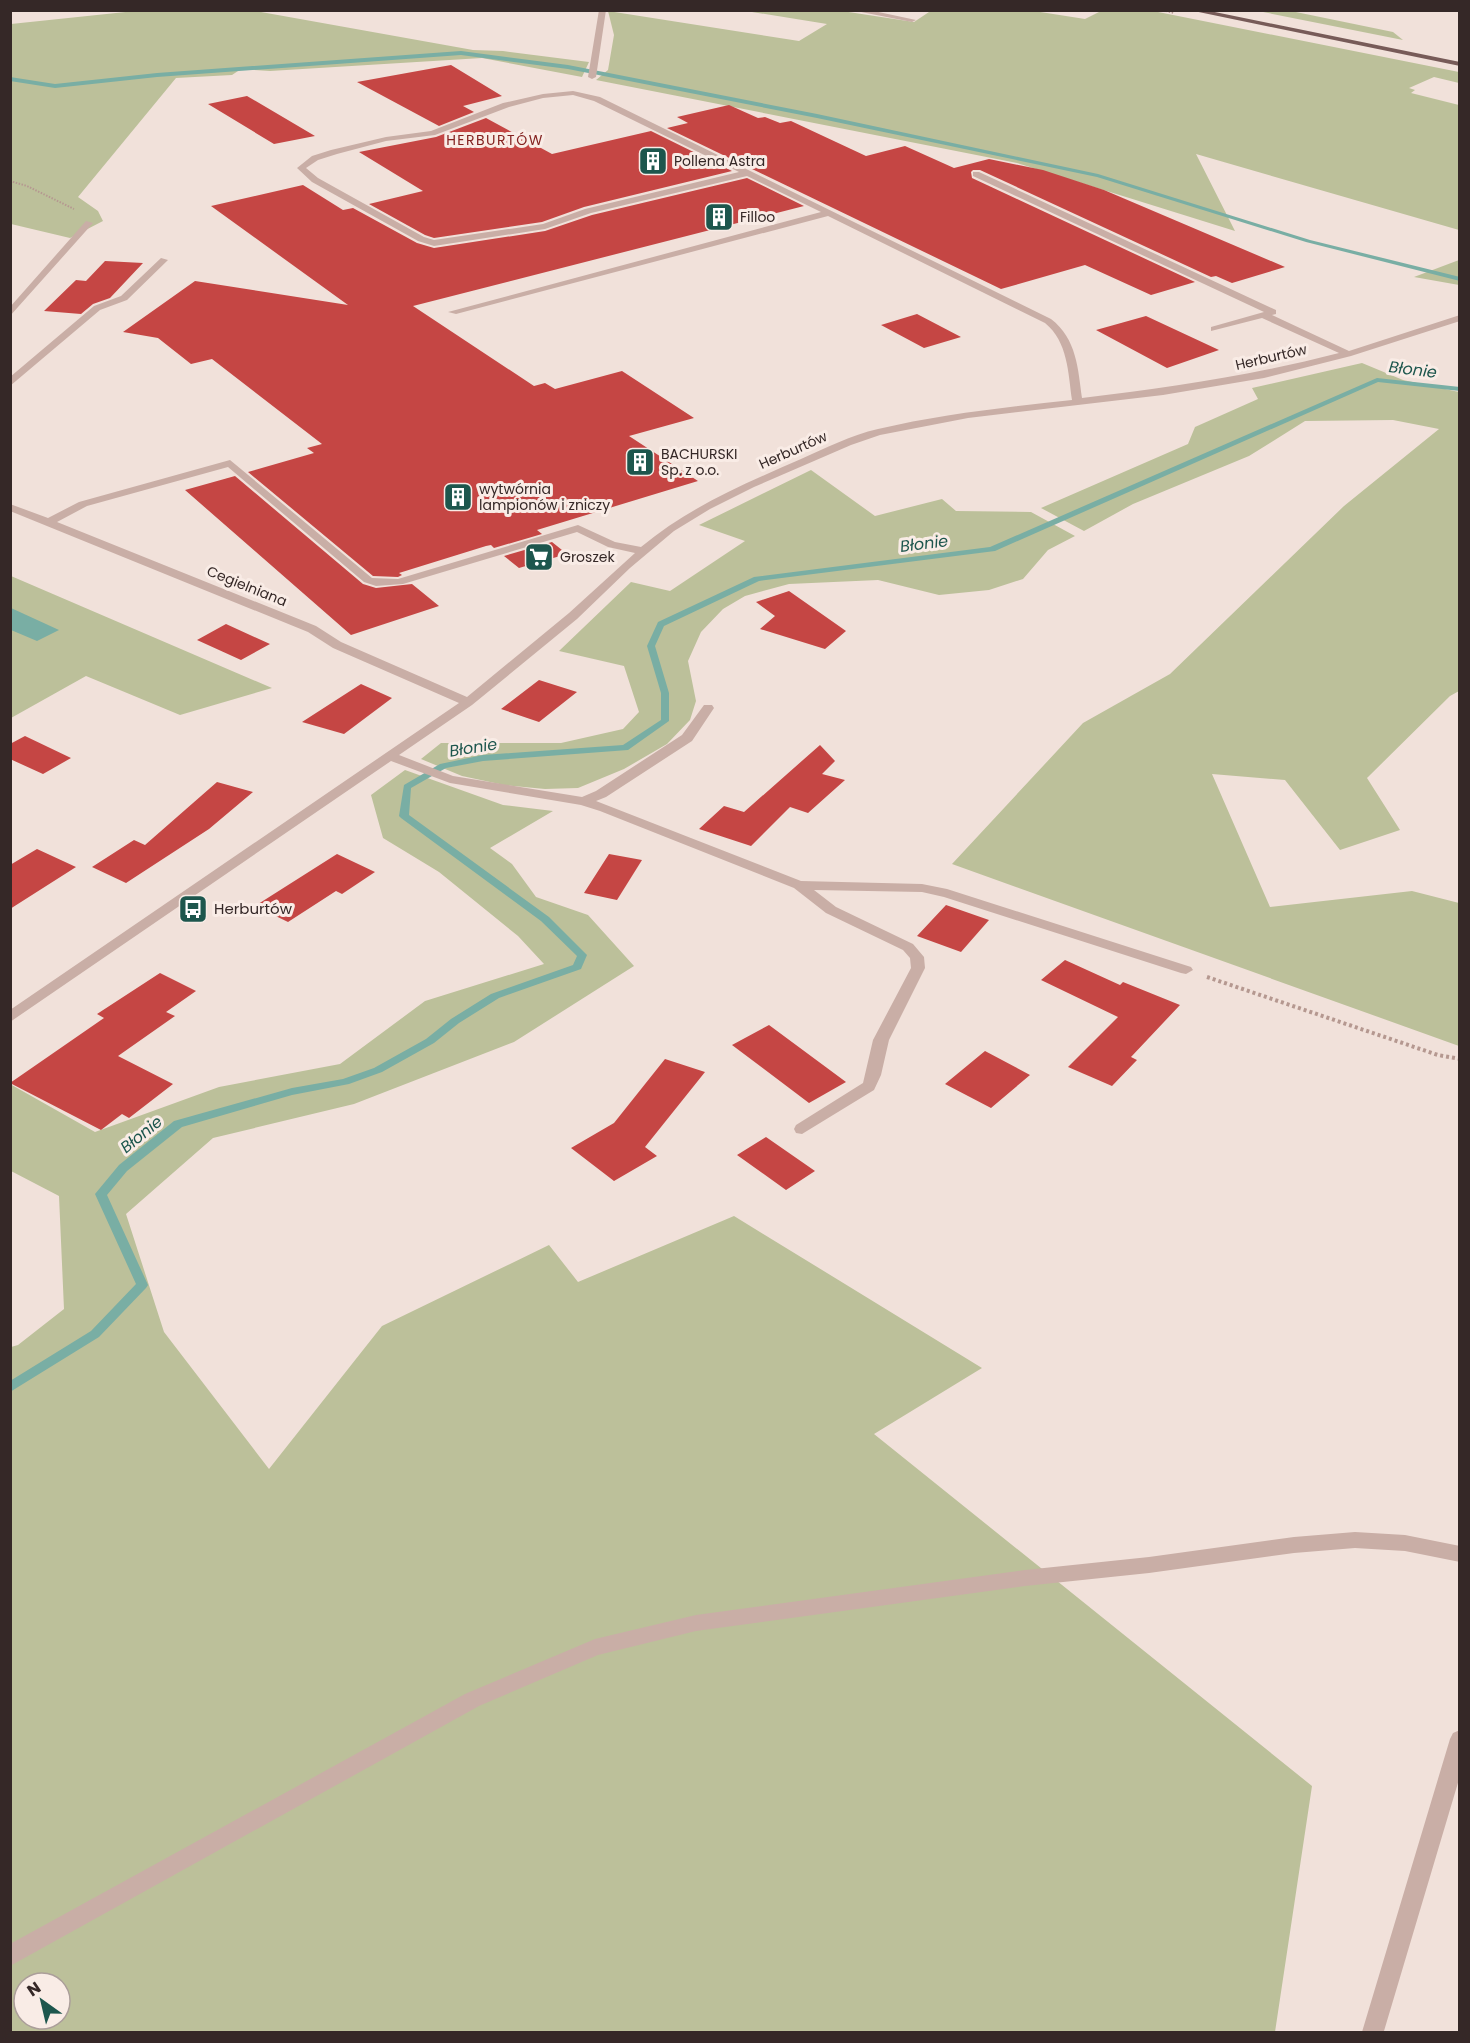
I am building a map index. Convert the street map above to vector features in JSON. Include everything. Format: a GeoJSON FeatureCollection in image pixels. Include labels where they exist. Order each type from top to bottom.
{"type":"FeatureCollection","features":[{"type":"Feature","properties":{"kind":"main road"},"geometry":{"type":"LineString","coordinates":[[1192,10],[1460,64]]}},
{"type":"Feature","properties":{"kind":"main road"},"geometry":{"type":"LineString","coordinates":[[1221,10],[1460,58]]}},
{"type":"Feature","properties":{"kind":"street"},"geometry":{"type":"LineString","coordinates":[[592,77],[603,10]]}},
{"type":"Feature","properties":{"kind":"street"},"geometry":{"type":"LineString","coordinates":[[854,10],[912,20]]}},
{"type":"Feature","properties":{"kind":"street"},"geometry":{"type":"LineString","coordinates":[[747,173],[588,211],[545,226],[434,243],[421,239],[315,180],[301,168],[315,158],[334,152],[386,139],[432,133],[506,105],[543,96],[573,93],[597,99],[829,213],[1056,326],[1062,331],[1067,344],[1078,403]]}},
{"type":"Feature","properties":{"kind":"street"},"geometry":{"type":"LineString","coordinates":[[976,174],[1273,312],[1214,330]]}},
{"type":"Feature","properties":{"kind":"street"},"geometry":{"type":"LineString","coordinates":[[453,312],[829,213]]}},
{"type":"Feature","properties":{"kind":"street"},"geometry":{"type":"LineString","coordinates":[[10,313],[89,223]]}},
{"type":"Feature","properties":{"kind":"street"},"geometry":{"type":"LineString","coordinates":[[10,383],[97,308],[124,298],[164,260]]}},
{"type":"Feature","properties":{"kind":"street"},"geometry":{"type":"LineString","coordinates":[[1263,315],[1348,354]]}},
{"type":"Feature","properties":{"kind":"street","name":"Herburtów"},"geometry":{"type":"LineString","coordinates":[[11,1016],[468,702],[573,616],[670,530],[706,507],[777,472],[878,432],[929,422],[1247,379],[1348,354],[1460,318]]}},
{"type":"Feature","properties":{"kind":"street"},"geometry":{"type":"LineString","coordinates":[[50,522],[83,504],[230,463],[368,580],[376,583],[399,582],[578,528],[612,545],[644,551]]}},
{"type":"Feature","properties":{"kind":"street","name":"Cegielniana"},"geometry":{"type":"LineString","coordinates":[[10,507],[312,629],[337,645],[468,702]]}},
{"type":"Feature","properties":{"kind":"street"},"geometry":{"type":"LineString","coordinates":[[584,801],[601,794],[687,738],[708,708]]}},
{"type":"Feature","properties":{"kind":"street"},"geometry":{"type":"LineString","coordinates":[[390,756],[450,779],[584,801],[799,885],[831,910],[908,946],[917,957],[918,968],[882,1039],[876,1054],[874,1076],[869,1086],[802,1129]]}},
{"type":"Feature","properties":{"kind":"street"},"geometry":{"type":"LineString","coordinates":[[799,885],[922,888],[947,893],[1186,970]]}},
{"type":"Feature","properties":{"kind":"street"},"geometry":{"type":"LineString","coordinates":[[10,1956],[472,1700],[595,1647],[696,1623],[1025,1578],[1149,1565],[1294,1545],[1355,1540],[1405,1543],[1460,1554]]}},
{"type":"Feature","properties":{"kind":"street"},"geometry":{"type":"LineString","coordinates":[[1373,2031],[1460,1739]]}},
{"type":"Feature","properties":{"kind":"path"},"geometry":{"type":"LineString","coordinates":[[10,181],[27,186],[86,215],[89,223]]}},
{"type":"Feature","properties":{"kind":"path"},"geometry":{"type":"LineString","coordinates":[[1186,970],[1438,1055],[1460,1059]]}},
{"type":"Feature","properties":{"kind":"green space"},"geometry":{"type":"Polygon","coordinates":[[[932,10],[1034,11],[1085,19],[1101,11],[1153,11],[1459,72],[1459,83],[1434,77],[1409,88],[1415,90],[1411,93],[1459,105],[1459,230],[1196,154],[1235,231],[1017,163],[596,80],[608,70],[614,35],[608,11],[799,41],[827,24],[746,11],[842,11],[914,22],[932,10]]]}},
{"type":"Feature","properties":{"kind":"green space"},"geometry":{"type":"Polygon","coordinates":[[[135,11],[263,11],[261,12],[473,50],[503,51],[589,62],[582,77],[482,58],[270,71],[241,69],[232,75],[176,78],[78,197],[98,211],[103,221],[70,238],[11,224],[11,24],[135,11]]]}},
{"type":"Feature","properties":{"kind":"green space"},"geometry":{"type":"Polygon","coordinates":[[[1258,11],[1291,11],[1393,32],[1403,40],[1258,11]]]}},
{"type":"Feature","properties":{"kind":"green space"},"geometry":{"type":"Polygon","coordinates":[[[1459,260],[1459,285],[1414,277],[1459,260]]]}},
{"type":"Feature","properties":{"kind":"green space"},"geometry":{"type":"Polygon","coordinates":[[[1362,363],[1403,380],[1459,392],[1459,691],[1450,696],[1367,778],[1400,830],[1340,850],[1285,780],[1212,774],[1270,907],[1412,891],[1459,903],[1459,1046],[952,864],[1083,723],[1170,674],[1344,506],[1439,429],[1393,420],[1305,421],[1249,456],[1133,504],[1084,531],[1041,508],[1188,444],[1195,427],[1258,399],[1252,388],[1362,363]]]}},
{"type":"Feature","properties":{"kind":"green space"},"geometry":{"type":"Polygon","coordinates":[[[811,470],[875,516],[942,499],[956,511],[1031,512],[1075,536],[1048,550],[1023,579],[989,590],[939,595],[878,580],[789,584],[745,596],[723,609],[701,632],[688,661],[696,701],[690,720],[667,744],[624,769],[578,788],[545,789],[504,785],[462,776],[421,759],[441,743],[561,743],[623,729],[639,712],[624,666],[559,651],[631,582],[670,591],[745,541],[699,525],[811,470]]]}},
{"type":"Feature","properties":{"kind":"green space"},"geometry":{"type":"Polygon","coordinates":[[[11,576],[272,688],[180,715],[86,676],[11,718],[11,576]]]}},
{"type":"Feature","properties":{"kind":"green space"},"geometry":{"type":"Polygon","coordinates":[[[405,770],[503,805],[553,811],[490,848],[512,864],[536,897],[588,915],[634,966],[514,1042],[354,1104],[213,1138],[126,1214],[164,1332],[269,1469],[382,1326],[549,1245],[578,1282],[734,1216],[982,1368],[874,1434],[1312,1786],[1275,2032],[11,2032],[11,1347],[18,1345],[64,1309],[59,1196],[11,1171],[10,1084],[95,1132],[219,1087],[340,1064],[425,1001],[544,964],[518,936],[439,872],[383,838],[371,795],[405,770]]]}},
{"type":"Feature","properties":{"kind":"water"},"geometry":{"type":"Polygon","coordinates":[[[11,608],[59,630],[37,641],[11,630],[11,608]]]}},
{"type":"Feature","properties":{"kind":"building"},"geometry":{"type":"Polygon","coordinates":[[[451,65],[502,96],[463,106],[474,112],[439,126],[357,82],[451,65]]]}},
{"type":"Feature","properties":{"kind":"building"},"geometry":{"type":"Polygon","coordinates":[[[247,96],[315,136],[274,144],[208,104],[247,96]]]}},
{"type":"Feature","properties":{"kind":"building"},"geometry":{"type":"Polygon","coordinates":[[[729,105],[758,118],[765,117],[780,123],[791,121],[866,156],[905,146],[954,168],[989,159],[1043,170],[1104,190],[1285,267],[1232,283],[1216,276],[1211,277],[980,170],[973,170],[972,178],[1195,282],[1151,295],[1085,265],[1001,289],[667,128],[688,123],[677,117],[729,105]]]}},
{"type":"Feature","properties":{"kind":"building"},"geometry":{"type":"Polygon","coordinates":[[[486,118],[552,154],[651,131],[732,171],[584,207],[542,222],[434,238],[369,204],[423,191],[359,152],[436,137],[486,118]]]}},
{"type":"Feature","properties":{"kind":"building"},"geometry":{"type":"Polygon","coordinates":[[[747,178],[804,206],[413,306],[534,386],[545,383],[555,389],[622,371],[694,418],[629,436],[698,481],[537,530],[542,534],[494,548],[491,545],[486,546],[399,573],[402,575],[398,577],[373,576],[248,472],[314,453],[307,448],[322,444],[212,359],[191,364],[158,338],[123,332],[195,281],[348,305],[211,206],[303,185],[343,210],[353,208],[417,243],[434,248],[545,231],[592,215],[747,178]]]}},
{"type":"Feature","properties":{"kind":"building"},"geometry":{"type":"Polygon","coordinates":[[[105,261],[143,263],[110,298],[93,304],[81,314],[44,311],[76,280],[86,281],[105,261]]]}},
{"type":"Feature","properties":{"kind":"building"},"geometry":{"type":"Polygon","coordinates":[[[917,314],[961,337],[924,348],[881,325],[917,314]]]}},
{"type":"Feature","properties":{"kind":"building"},"geometry":{"type":"Polygon","coordinates":[[[1146,316],[1219,350],[1167,368],[1096,330],[1146,316]]]}},
{"type":"Feature","properties":{"kind":"building"},"geometry":{"type":"Polygon","coordinates":[[[235,476],[363,584],[376,588],[412,584],[439,606],[351,635],[185,490],[235,476]]]}},
{"type":"Feature","properties":{"kind":"building"},"geometry":{"type":"Polygon","coordinates":[[[552,542],[567,554],[519,568],[504,556],[552,542]]]}},
{"type":"Feature","properties":{"kind":"building"},"geometry":{"type":"Polygon","coordinates":[[[789,591],[846,631],[825,649],[760,629],[775,616],[756,602],[789,591]]]}},
{"type":"Feature","properties":{"kind":"building"},"geometry":{"type":"Polygon","coordinates":[[[226,624],[270,644],[241,660],[197,640],[226,624]]]}},
{"type":"Feature","properties":{"kind":"building"},"geometry":{"type":"Polygon","coordinates":[[[539,680],[577,692],[539,722],[501,709],[539,680]]]}},
{"type":"Feature","properties":{"kind":"building"},"geometry":{"type":"Polygon","coordinates":[[[361,684],[392,698],[344,734],[302,722],[361,684]]]}},
{"type":"Feature","properties":{"kind":"building"},"geometry":{"type":"Polygon","coordinates":[[[25,736],[71,758],[43,774],[10,759],[10,744],[25,736]]]}},
{"type":"Feature","properties":{"kind":"building"},"geometry":{"type":"Polygon","coordinates":[[[820,745],[835,761],[822,774],[845,780],[808,813],[790,807],[751,846],[699,829],[724,806],[744,812],[820,745]]]}},
{"type":"Feature","properties":{"kind":"building"},"geometry":{"type":"Polygon","coordinates":[[[217,782],[253,792],[209,829],[126,883],[92,867],[134,840],[145,845],[217,782]]]}},
{"type":"Feature","properties":{"kind":"building"},"geometry":{"type":"Polygon","coordinates":[[[37,849],[76,867],[10,909],[10,865],[37,849]]]}},
{"type":"Feature","properties":{"kind":"building"},"geometry":{"type":"Polygon","coordinates":[[[337,854],[375,872],[342,894],[336,891],[288,922],[255,906],[337,854]]]}},
{"type":"Feature","properties":{"kind":"building"},"geometry":{"type":"Polygon","coordinates":[[[609,854],[642,860],[617,900],[584,893],[609,854]]]}},
{"type":"Feature","properties":{"kind":"building"},"geometry":{"type":"Polygon","coordinates":[[[946,905],[989,920],[961,952],[917,936],[946,905]]]}},
{"type":"Feature","properties":{"kind":"building"},"geometry":{"type":"Polygon","coordinates":[[[1065,960],[1120,985],[1123,982],[1180,1005],[1131,1057],[1137,1060],[1112,1086],[1068,1067],[1118,1017],[1041,980],[1065,960]]]}},
{"type":"Feature","properties":{"kind":"building"},"geometry":{"type":"Polygon","coordinates":[[[160,973],[196,991],[166,1012],[175,1016],[118,1056],[173,1084],[129,1118],[122,1114],[101,1130],[10,1083],[104,1018],[97,1014],[160,973]]]}},
{"type":"Feature","properties":{"kind":"building"},"geometry":{"type":"Polygon","coordinates":[[[769,1025],[846,1082],[809,1103],[732,1045],[769,1025]]]}},
{"type":"Feature","properties":{"kind":"building"},"geometry":{"type":"Polygon","coordinates":[[[985,1051],[1030,1075],[991,1108],[945,1084],[985,1051]]]}},
{"type":"Feature","properties":{"kind":"building"},"geometry":{"type":"Polygon","coordinates":[[[665,1059],[705,1072],[645,1147],[657,1156],[614,1181],[571,1148],[614,1123],[665,1059]]]}},
{"type":"Feature","properties":{"kind":"building"},"geometry":{"type":"Polygon","coordinates":[[[766,1137],[815,1171],[786,1190],[737,1155],[766,1137]]]}},
{"type":"Feature","properties":{"kind":"waterway"},"geometry":{"type":"LineString","coordinates":[[10,79],[55,86],[157,75],[461,53],[568,67],[817,116],[1098,176],[1308,241],[1460,279]]}},
{"type":"Feature","properties":{"kind":"waterway","name":"Błonie"},"geometry":{"type":"LineString","coordinates":[[10,1387],[95,1334],[142,1285],[101,1194],[123,1168],[178,1124],[292,1092],[345,1082],[378,1070],[430,1041],[455,1021],[495,996],[577,967],[582,955],[545,919],[404,816],[407,787],[443,766],[483,758],[625,748],[665,721],[665,693],[651,646],[661,624],[757,579],[992,549],[1377,380],[1460,389]]}},
{"type":"Feature","properties":{"kind":"place","name":"Pollena Astra"},"geometry":{"type":"Point","coordinates":[653,161]}},
{"type":"Feature","properties":{"kind":"place","name":"Filloo"},"geometry":{"type":"Point","coordinates":[719,217]}},
{"type":"Feature","properties":{"kind":"place","name":"BACHURSKI Sp. z o.o."},"geometry":{"type":"Point","coordinates":[640,462]}},
{"type":"Feature","properties":{"kind":"place","name":"wytwórnia lampionów i zniczy"},"geometry":{"type":"Point","coordinates":[458,497]}},
{"type":"Feature","properties":{"kind":"place","name":"Groszek"},"geometry":{"type":"Point","coordinates":[539,557]}},
{"type":"Feature","properties":{"kind":"place","name":"Herburtów"},"geometry":{"type":"Point","coordinates":[193,909]}},
{"type":"Feature","properties":{"kind":"district","name":"HERBURTÓW"},"geometry":{"type":"Point","coordinates":[495,140]}}]}
